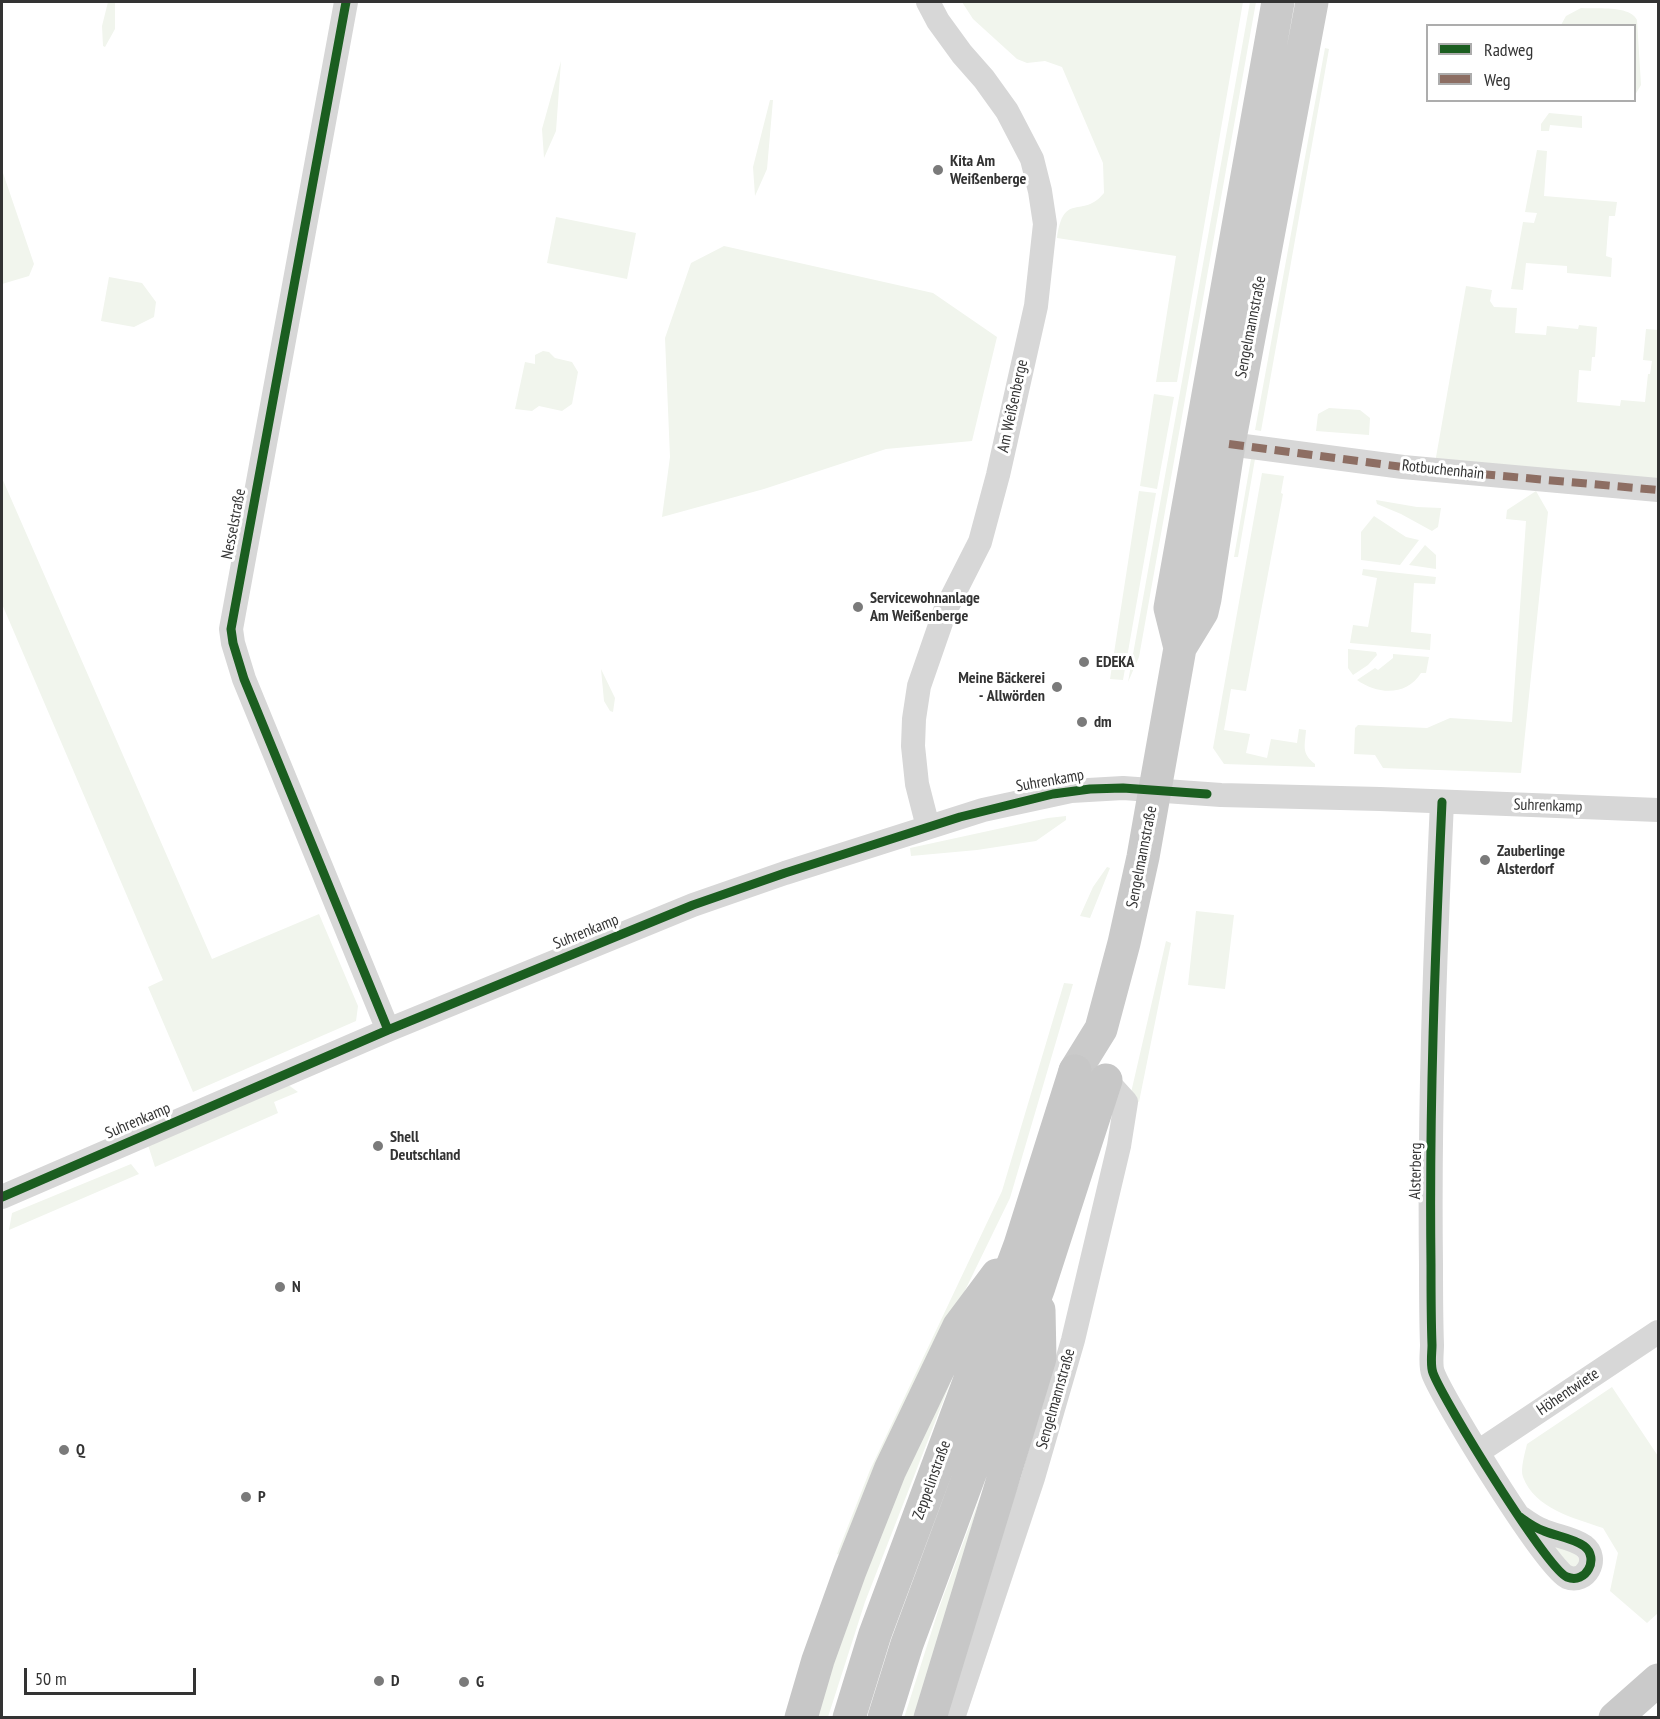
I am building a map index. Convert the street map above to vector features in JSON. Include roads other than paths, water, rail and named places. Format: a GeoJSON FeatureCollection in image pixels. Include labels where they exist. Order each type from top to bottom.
{"type":"FeatureCollection","features":[{"type":"Feature","properties":{"kind":"highway","name":"Sengelmannstraße"},"geometry":{"type":"LineString","coordinates":[[1020,1245],[1075,1071]]}},
{"type":"Feature","properties":{"kind":"highway","name":"Sengelmannstraße"},"geometry":{"type":"LineString","coordinates":[[1039,1287],[1106,1080]]}},
{"type":"Feature","properties":{"kind":"highway"},"geometry":{"type":"LineString","coordinates":[[801,1718],[818,1660],[890,1470],[959,1326],[1020,1245]]}},
{"type":"Feature","properties":{"kind":"highway","name":"Zeppelinstraße"},"geometry":{"type":"LineString","coordinates":[[849,1718],[875,1634],[1020,1245]]}},
{"type":"Feature","properties":{"kind":"highway"},"geometry":{"type":"LineString","coordinates":[[930,1718],[1040,1358],[1039,1287]]}},
{"type":"Feature","properties":{"kind":"highway","name":"Zeppelinstraße"},"geometry":{"type":"LineString","coordinates":[[884,1718],[907,1644],[1039,1287]]}},
{"type":"Feature","properties":{"kind":"main road","name":"Sengelmannstraße"},"geometry":{"type":"LineString","coordinates":[[1180,648],[1170,608],[1278,2]]}},
{"type":"Feature","properties":{"kind":"main road","name":"Sengelmannstraße"},"geometry":{"type":"LineString","coordinates":[[1075,1071],[1101,1029],[1124,943],[1143,857],[1180,648],[1202,612],[1229,444],[1312,2]]}},
{"type":"Feature","properties":{"kind":"main road","name":"Sengelmannstraße"},"geometry":{"type":"LineString","coordinates":[[1101,1029],[1106,1080]]}},
{"type":"Feature","properties":{"kind":"main road"},"geometry":{"type":"LineString","coordinates":[[1615,1718],[1659,1680]]}},
{"type":"Feature","properties":{"kind":"street","name":"Nesselstraße"},"geometry":{"type":"LineString","coordinates":[[346,2],[231,629],[243,679],[388,1030]]}},
{"type":"Feature","properties":{"kind":"street","name":"Am Weißenberge"},"geometry":{"type":"LineString","coordinates":[[928,2],[950,38],[1007,111],[1032,159],[1045,224],[1036,306],[998,475],[980,542],[945,611],[920,686],[914,719],[913,747],[917,784],[928,827]]}},
{"type":"Feature","properties":{"kind":"street","name":"Rotbuchenhain"},"geometry":{"type":"LineString","coordinates":[[1229,444],[1403,467],[1659,490]]}},
{"type":"Feature","properties":{"kind":"street","name":"Suhrenkamp"},"geometry":{"type":"LineString","coordinates":[[2,1197],[388,1030],[693,905],[784,873],[983,810],[1062,793],[1096,789],[1659,810]]}},
{"type":"Feature","properties":{"kind":"street","name":"Alsterberg"},"geometry":{"type":"LineString","coordinates":[[1442,802],[1430,1191],[1432,1371],[1478,1452],[1520,1517]]}},
{"type":"Feature","properties":{"kind":"street","name":"Sengelmannstraße"},"geometry":{"type":"LineString","coordinates":[[953,1718],[1033,1478],[1073,1340],[1119,1146],[1126,1102],[1106,1080]]}},
{"type":"Feature","properties":{"kind":"street","name":"Höhentwiete"},"geometry":{"type":"LineString","coordinates":[[1478,1452],[1659,1332]]}},
{"type":"Feature","properties":{"kind":"place","name":"Kita Am Weißenberge"},"geometry":{"type":"Point","coordinates":[938,170]}},
{"type":"Feature","properties":{"kind":"place","name":"Servicewohnanlage Am Weißenberge"},"geometry":{"type":"Point","coordinates":[858,607]}},
{"type":"Feature","properties":{"kind":"place","name":"EDEKA"},"geometry":{"type":"Point","coordinates":[1084,662]}},
{"type":"Feature","properties":{"kind":"place","name":"Meine Bäckerei - Allwörden"},"geometry":{"type":"Point","coordinates":[1057,687]}},
{"type":"Feature","properties":{"kind":"place","name":"dm"},"geometry":{"type":"Point","coordinates":[1082,722]}},
{"type":"Feature","properties":{"kind":"place","name":"Zauberlinge Alsterdorf"},"geometry":{"type":"Point","coordinates":[1485,860]}},
{"type":"Feature","properties":{"kind":"place","name":"Shell Deutschland"},"geometry":{"type":"Point","coordinates":[378,1146]}},
{"type":"Feature","properties":{"kind":"place","name":"N"},"geometry":{"type":"Point","coordinates":[280,1287]}},
{"type":"Feature","properties":{"kind":"place","name":"Q"},"geometry":{"type":"Point","coordinates":[64,1450]}},
{"type":"Feature","properties":{"kind":"place","name":"P"},"geometry":{"type":"Point","coordinates":[246,1497]}},
{"type":"Feature","properties":{"kind":"place","name":"D"},"geometry":{"type":"Point","coordinates":[379,1681]}},
{"type":"Feature","properties":{"kind":"place","name":"G"},"geometry":{"type":"Point","coordinates":[464,1682]}}]}
